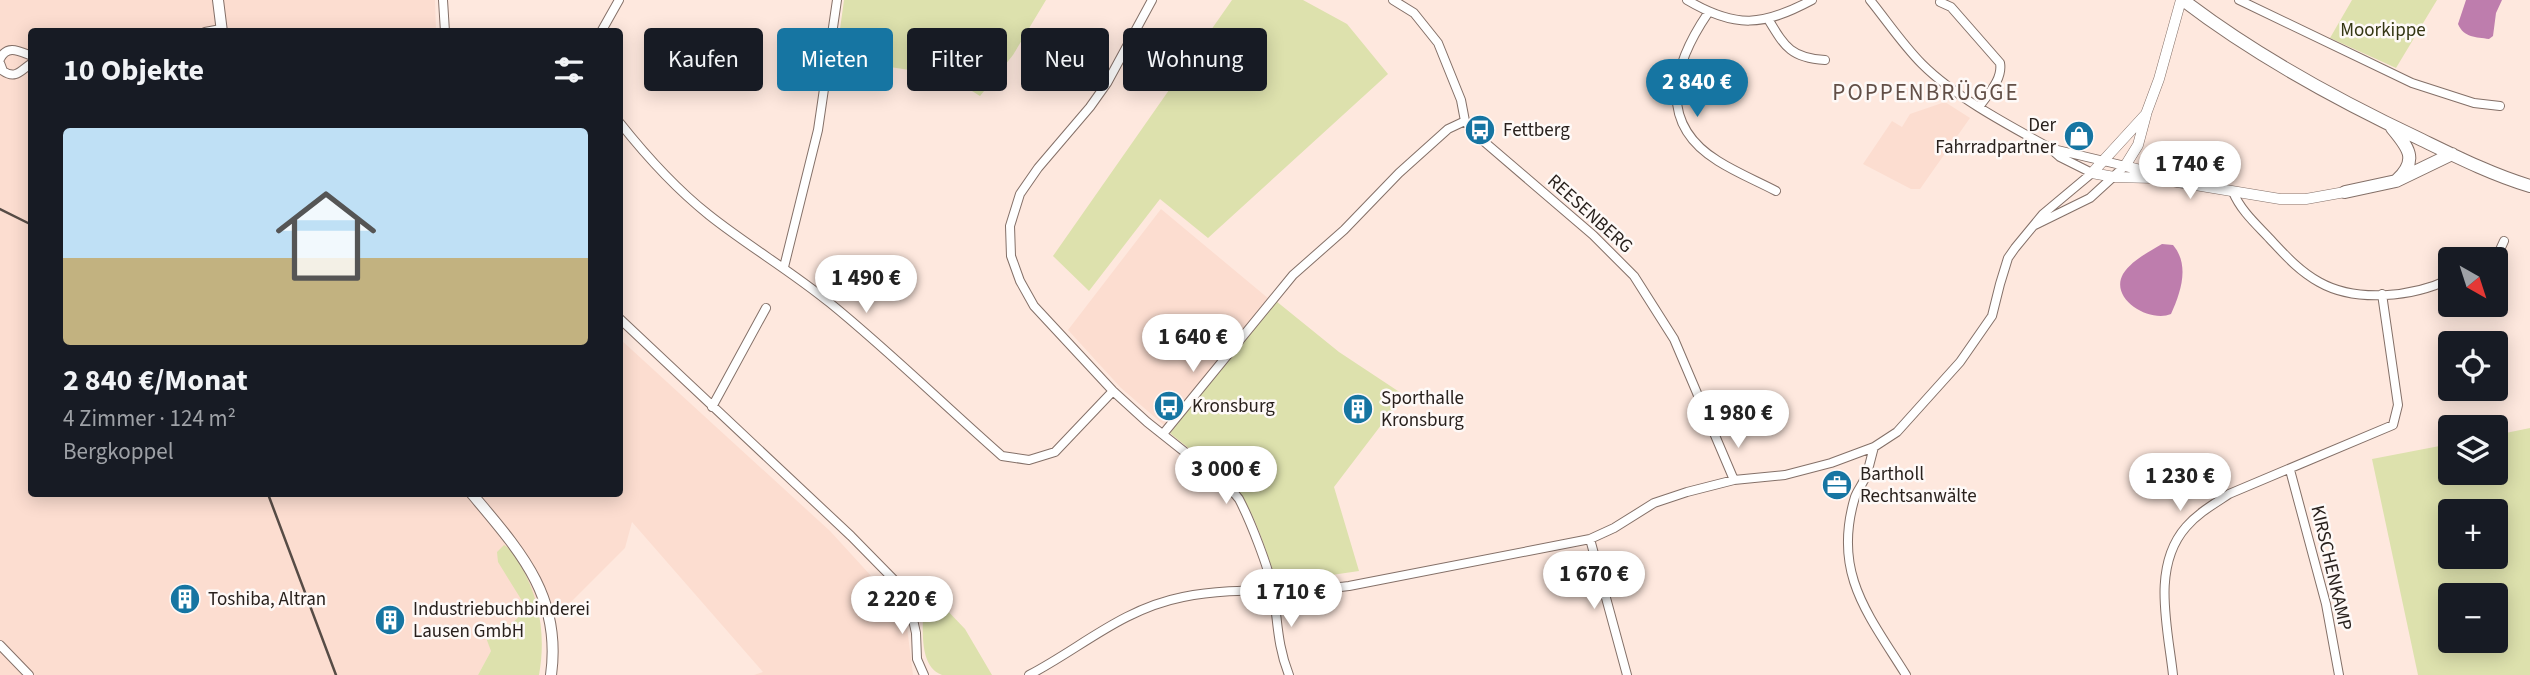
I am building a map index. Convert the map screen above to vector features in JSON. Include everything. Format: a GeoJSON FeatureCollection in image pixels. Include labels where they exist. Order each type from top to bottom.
{"type":"FeatureCollection","features":[{"type":"Feature","properties":{"kind":"main road"},"geometry":{"type":"LineString","coordinates":[[218,0],[222,28]]}},
{"type":"Feature","properties":{"kind":"main road"},"geometry":{"type":"LineString","coordinates":[[2182,0],[2304,79],[2452,155],[2525,185]]}},
{"type":"Feature","properties":{"kind":"main road"},"geometry":{"type":"LineString","coordinates":[[2388,124],[2409,153],[2408,166],[2396,181]]}},
{"type":"Feature","properties":{"kind":"main road"},"geometry":{"type":"LineString","coordinates":[[2345,192],[2396,181],[2452,155]]}},
{"type":"Feature","properties":{"kind":"main road"},"geometry":{"type":"LineString","coordinates":[[475,497],[519,550],[535,576],[547,606],[553,634],[551,675]]}},
{"type":"Feature","properties":{"kind":"street"},"geometry":{"type":"LineString","coordinates":[[443,0],[445,28]]}},
{"type":"Feature","properties":{"kind":"street"},"geometry":{"type":"LineString","coordinates":[[603,28],[619,0]]}},
{"type":"Feature","properties":{"kind":"street"},"geometry":{"type":"LineString","coordinates":[[784,267],[818,130],[837,0]]}},
{"type":"Feature","properties":{"kind":"street"},"geometry":{"type":"LineString","coordinates":[[1152,0],[1124,54],[1096,99],[1038,168],[1020,194],[1010,226],[1011,256],[1020,281],[1034,306],[1113,391],[1230,488],[1239,499],[1273,589],[1275,624],[1289,675]]}},
{"type":"Feature","properties":{"kind":"street","name":"REESENBERG"},"geometry":{"type":"LineString","coordinates":[[1393,0],[1414,13],[1438,43],[1461,100],[1465,121],[1481,139],[1593,234],[1634,276],[1674,339],[1734,480]]}},
{"type":"Feature","properties":{"kind":"street"},"geometry":{"type":"LineString","coordinates":[[1687,0],[1708,13],[1734,20],[1757,22],[1812,0]]}},
{"type":"Feature","properties":{"kind":"street"},"geometry":{"type":"LineString","coordinates":[[1870,0],[1923,64],[1979,107],[2050,148],[2060,157],[2092,173],[2114,177],[2153,177],[2233,192],[2295,199],[2345,192]]}},
{"type":"Feature","properties":{"kind":"street"},"geometry":{"type":"LineString","coordinates":[[2033,226],[2090,198],[2125,166],[2138,145],[2182,0]]}},
{"type":"Feature","properties":{"kind":"street"},"geometry":{"type":"LineString","coordinates":[[2239,0],[2412,83],[2474,103],[2500,106]]}},
{"type":"Feature","properties":{"kind":"street"},"geometry":{"type":"LineString","coordinates":[[1940,2],[1951,7],[2000,63],[2002,70],[1979,107]]}},
{"type":"Feature","properties":{"kind":"street"},"geometry":{"type":"LineString","coordinates":[[1708,13],[1691,38],[1679,67],[1677,110],[1686,130],[1717,161],[1776,191]]}},
{"type":"Feature","properties":{"kind":"street"},"geometry":{"type":"LineString","coordinates":[[1768,19],[1783,43],[1801,58],[1825,60]]}},
{"type":"Feature","properties":{"kind":"street"},"geometry":{"type":"LineString","coordinates":[[28,55],[9,50],[3,53],[0,61],[3,71],[11,75],[18,75],[28,66]]}},
{"type":"Feature","properties":{"kind":"street"},"geometry":{"type":"LineString","coordinates":[[1029,675],[1099,631],[1182,597],[1349,586],[1590,539],[1614,528],[1654,503],[1687,492],[1734,480],[1785,475],[1874,447],[1897,432],[1960,362],[1992,316],[2008,258],[2033,226],[2043,214],[2104,162],[2146,114]]}},
{"type":"Feature","properties":{"kind":"street"},"geometry":{"type":"LineString","coordinates":[[1163,434],[1293,275],[1344,230],[1399,173],[1448,129],[1465,121]]}},
{"type":"Feature","properties":{"kind":"street"},"geometry":{"type":"LineString","coordinates":[[623,127],[646,157],[710,216],[784,267],[885,350],[1002,456],[1029,460],[1055,452],[1113,391]]}},
{"type":"Feature","properties":{"kind":"street"},"geometry":{"type":"LineString","coordinates":[[2050,148],[2141,170],[2153,177]]}},
{"type":"Feature","properties":{"kind":"street"},"geometry":{"type":"LineString","coordinates":[[2233,192],[2243,211],[2308,275],[2336,289],[2382,294],[2412,291],[2438,283]]}},
{"type":"Feature","properties":{"kind":"street"},"geometry":{"type":"LineString","coordinates":[[2501,247],[2504,241]]}},
{"type":"Feature","properties":{"kind":"street"},"geometry":{"type":"LineString","coordinates":[[2173,675],[2165,585],[2170,556],[2186,527],[2206,508],[2229,494],[2393,425],[2398,405],[2382,294]]}},
{"type":"Feature","properties":{"kind":"street"},"geometry":{"type":"LineString","coordinates":[[712,407],[766,308]]}},
{"type":"Feature","properties":{"kind":"street"},"geometry":{"type":"LineString","coordinates":[[623,322],[851,536],[907,593],[916,633],[917,659],[923,673]]}},
{"type":"Feature","properties":{"kind":"street"},"geometry":{"type":"LineString","coordinates":[[1874,447],[1866,476],[1856,496],[1847,536],[1849,568],[1859,600],[1906,675]]}},
{"type":"Feature","properties":{"kind":"street","name":"KIRSCHENKAMP"},"geometry":{"type":"LineString","coordinates":[[2290,470],[2326,604],[2339,675]]}},
{"type":"Feature","properties":{"kind":"street"},"geometry":{"type":"LineString","coordinates":[[1590,539],[1627,675]]}},
{"type":"Feature","properties":{"kind":"street"},"geometry":{"type":"LineString","coordinates":[[0,645],[29,675]]}},
{"type":"Feature","properties":{"kind":"shaded area"},"geometry":{"type":"Polygon","coordinates":[[[0,0],[435,0],[436,28],[28,28],[28,497],[623,497],[623,342],[830,531],[895,602],[906,619],[913,675],[754,675],[763,672],[632,522],[625,548],[563,610],[538,610],[491,651],[478,675],[0,675],[0,0]]]}},
{"type":"Feature","properties":{"kind":"shaded area"},"geometry":{"type":"Polygon","coordinates":[[[2466,0],[2502,0],[2496,13],[2493,36],[2489,39],[2471,36],[2458,24],[2466,0]]]}},
{"type":"Feature","properties":{"kind":"shaded area"},"geometry":{"type":"Polygon","coordinates":[[[1945,102],[1970,118],[1920,189],[1911,189],[1863,164],[1892,121],[1902,127],[1910,114],[1945,102]]]}},
{"type":"Feature","properties":{"kind":"shaded area"},"geometry":{"type":"Polygon","coordinates":[[[1161,209],[1269,299],[1165,426],[1121,388],[1068,330],[1161,209]]]}},
{"type":"Feature","properties":{"kind":"shaded area"},"geometry":{"type":"Polygon","coordinates":[[[2162,244],[2173,245],[2178,253],[2182,279],[2171,314],[2162,316],[2134,307],[2126,300],[2120,283],[2123,274],[2131,265],[2162,244]]]}},
{"type":"Feature","properties":{"kind":"green space"},"geometry":{"type":"Polygon","coordinates":[[[844,0],[1046,0],[1029,28],[1021,28],[1021,42],[1007,62],[1007,28],[907,28],[907,70],[893,67],[893,28],[840,28],[844,0]]]}},
{"type":"Feature","properties":{"kind":"green space"},"geometry":{"type":"Polygon","coordinates":[[[1232,0],[1303,0],[1347,24],[1388,74],[1208,238],[1160,199],[1089,291],[1053,256],[1168,91],[1267,91],[1267,28],[1212,28],[1232,0]]]}},
{"type":"Feature","properties":{"kind":"green space","name":"Moorkippe"},"geometry":{"type":"Polygon","coordinates":[[[2352,0],[2437,0],[2396,68],[2330,38],[2352,0]]]}},
{"type":"Feature","properties":{"kind":"green space"},"geometry":{"type":"Polygon","coordinates":[[[1276,301],[1339,352],[1404,395],[1334,487],[1359,571],[1277,583],[1258,528],[1242,498],[1218,471],[1170,433],[1276,301]]]}},
{"type":"Feature","properties":{"kind":"green space"},"geometry":{"type":"Polygon","coordinates":[[[2530,428],[2530,675],[2418,675],[2372,459],[2438,446],[2438,485],[2508,485],[2508,433],[2530,428]]]}},
{"type":"Feature","properties":{"kind":"green space"},"geometry":{"type":"Polygon","coordinates":[[[504,545],[512,551],[521,566],[537,605],[542,646],[539,675],[478,675],[491,651],[485,635],[515,620],[523,610],[524,604],[498,562],[497,552],[504,545]]]}},
{"type":"Feature","properties":{"kind":"green space"},"geometry":{"type":"Polygon","coordinates":[[[944,607],[965,629],[992,675],[942,675],[929,664],[924,647],[923,610],[944,607]]]}},
{"type":"Feature","properties":{"kind":"railway"},"geometry":{"type":"LineString","coordinates":[[0,209],[28,223]]}},
{"type":"Feature","properties":{"kind":"railway"},"geometry":{"type":"LineString","coordinates":[[269,497],[336,675]]}},
{"type":"Feature","properties":{"kind":"place","name":"Fettberg"},"geometry":{"type":"Point","coordinates":[1480,130]}},
{"type":"Feature","properties":{"kind":"place","name":"Der Fahrradpartner"},"geometry":{"type":"Point","coordinates":[2079,136]}},
{"type":"Feature","properties":{"kind":"place","name":"Kronsburg"},"geometry":{"type":"Point","coordinates":[1169,406]}},
{"type":"Feature","properties":{"kind":"place","name":"Sporthalle Kronsburg"},"geometry":{"type":"Point","coordinates":[1358,409]}},
{"type":"Feature","properties":{"kind":"place","name":"Bartholl Rechtsanwälte"},"geometry":{"type":"Point","coordinates":[1837,485]}},
{"type":"Feature","properties":{"kind":"place","name":"Toshiba, Altran"},"geometry":{"type":"Point","coordinates":[185,599]}},
{"type":"Feature","properties":{"kind":"place","name":"Industriebuchbinderei Lausen GmbH"},"geometry":{"type":"Point","coordinates":[390,620]}},
{"type":"Feature","properties":{"kind":"district","name":"POPPENBRÜGGE"},"geometry":{"type":"Point","coordinates":[1926,92]}}]}
